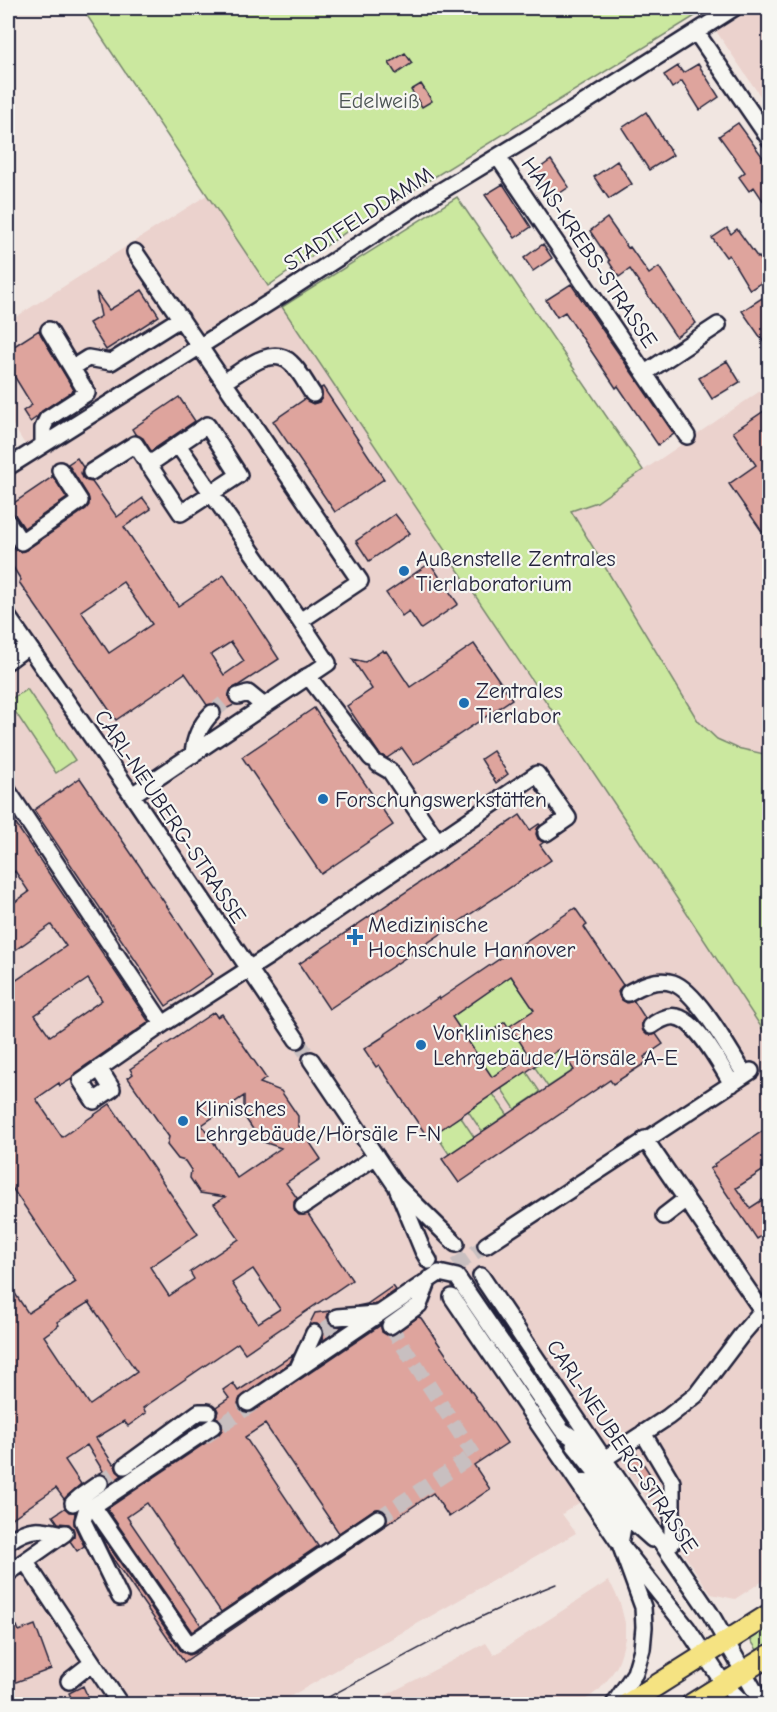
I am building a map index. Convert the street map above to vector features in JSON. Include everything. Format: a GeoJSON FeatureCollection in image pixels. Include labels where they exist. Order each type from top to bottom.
{"type":"FeatureCollection","features":[{"type":"Feature","properties":{"kind":"main road"},"geometry":{"type":"LineString","coordinates":[[627,1704],[770,1614]]}},
{"type":"Feature","properties":{"kind":"main road"},"geometry":{"type":"LineString","coordinates":[[692,1704],[770,1655]]}},
{"type":"Feature","properties":{"kind":"street","name":"STADTFELDDAMM"},"geometry":{"type":"LineString","coordinates":[[8,467],[283,294],[355,245],[734,8]]}},
{"type":"Feature","properties":{"kind":"street"},"geometry":{"type":"LineString","coordinates":[[696,32],[770,140]]}},
{"type":"Feature","properties":{"kind":"street","name":"HANS-KREBS-STRASSE"},"geometry":{"type":"LineString","coordinates":[[498,157],[687,436]]}},
{"type":"Feature","properties":{"kind":"street"},"geometry":{"type":"LineString","coordinates":[[135,252],[360,581],[300,621]]}},
{"type":"Feature","properties":{"kind":"street"},"geometry":{"type":"LineString","coordinates":[[72,368],[88,358],[111,362],[181,318]]}},
{"type":"Feature","properties":{"kind":"street","name":"HANS-KREBS-STRASSE"},"geometry":{"type":"LineString","coordinates":[[645,373],[718,325]]}},
{"type":"Feature","properties":{"kind":"street"},"geometry":{"type":"LineString","coordinates":[[43,444],[43,428],[47,418],[87,393],[49,330]]}},
{"type":"Feature","properties":{"kind":"street"},"geometry":{"type":"LineString","coordinates":[[224,382],[255,362],[273,355],[286,358],[294,364],[313,394]]}},
{"type":"Feature","properties":{"kind":"street"},"geometry":{"type":"LineString","coordinates":[[91,472],[135,444],[148,465],[181,513],[239,475],[207,425],[148,465]]}},
{"type":"Feature","properties":{"kind":"street"},"geometry":{"type":"LineString","coordinates":[[132,795],[328,663],[178,445]]}},
{"type":"Feature","properties":{"kind":"street"},"geometry":{"type":"LineString","coordinates":[[8,522],[21,542],[80,501],[60,470]]}},
{"type":"Feature","properties":{"kind":"street","name":"CARL-NEUBERG-STRASSE"},"geometry":{"type":"LineString","coordinates":[[8,617],[132,795],[297,1040]]}},
{"type":"Feature","properties":{"kind":"street"},"geometry":{"type":"LineString","coordinates":[[8,661],[27,647]]}},
{"type":"Feature","properties":{"kind":"street"},"geometry":{"type":"LineString","coordinates":[[308,676],[374,761],[390,771],[438,842]]}},
{"type":"Feature","properties":{"kind":"street"},"geometry":{"type":"LineString","coordinates":[[238,696],[248,693],[264,706]]}},
{"type":"Feature","properties":{"kind":"street"},"geometry":{"type":"LineString","coordinates":[[193,755],[197,732],[212,713]]}},
{"type":"Feature","properties":{"kind":"street"},"geometry":{"type":"LineString","coordinates":[[99,1068],[537,774],[568,818],[546,833]]}},
{"type":"Feature","properties":{"kind":"street"},"geometry":{"type":"LineString","coordinates":[[8,791],[163,1024]]}},
{"type":"Feature","properties":{"kind":"street"},"geometry":{"type":"LineString","coordinates":[[486,1245],[748,1073],[698,1002],[687,991],[674,983],[661,981],[650,982],[628,993]]}},
{"type":"Feature","properties":{"kind":"street"},"geometry":{"type":"LineString","coordinates":[[651,1026],[669,1017],[678,1017],[688,1021],[732,1084]]}},
{"type":"Feature","properties":{"kind":"street"},"geometry":{"type":"LineString","coordinates":[[311,1060],[394,1183],[429,1261]]}},
{"type":"Feature","properties":{"kind":"street"},"geometry":{"type":"LineString","coordinates":[[562,1430],[603,1459],[668,1417],[696,1395],[737,1341],[765,1317],[645,1139]]}},
{"type":"Feature","properties":{"kind":"street"},"geometry":{"type":"LineString","coordinates":[[303,1206],[376,1155]]}},
{"type":"Feature","properties":{"kind":"street"},"geometry":{"type":"LineString","coordinates":[[394,1183],[456,1244]]}},
{"type":"Feature","properties":{"kind":"street"},"geometry":{"type":"LineString","coordinates":[[664,1216],[686,1199]]}},
{"type":"Feature","properties":{"kind":"street"},"geometry":{"type":"LineString","coordinates":[[248,1403],[439,1273],[457,1277],[562,1430],[634,1523],[669,1547]]}},
{"type":"Feature","properties":{"kind":"street","name":"CARL-NEUBERG-STRASSE"},"geometry":{"type":"LineString","coordinates":[[481,1276],[603,1459],[669,1547],[762,1704]]}},
{"type":"Feature","properties":{"kind":"street"},"geometry":{"type":"LineString","coordinates":[[390,1326],[419,1305],[429,1280]]}},
{"type":"Feature","properties":{"kind":"street"},"geometry":{"type":"LineString","coordinates":[[452,1297],[620,1544],[687,1628],[724,1684],[744,1704]]}},
{"type":"Feature","properties":{"kind":"street"},"geometry":{"type":"LineString","coordinates":[[337,1317],[379,1313]]}},
{"type":"Feature","properties":{"kind":"street"},"geometry":{"type":"LineString","coordinates":[[298,1368],[314,1333]]}},
{"type":"Feature","properties":{"kind":"street"},"geometry":{"type":"LineString","coordinates":[[120,1597],[83,1521],[86,1511],[210,1419],[199,1412],[125,1466]]}},
{"type":"Feature","properties":{"kind":"street"},"geometry":{"type":"LineString","coordinates":[[643,1433],[672,1482],[669,1547]]}},
{"type":"Feature","properties":{"kind":"street"},"geometry":{"type":"LineString","coordinates":[[73,1503],[100,1484]]}},
{"type":"Feature","properties":{"kind":"street"},"geometry":{"type":"LineString","coordinates":[[93,1506],[189,1645],[378,1518]]}},
{"type":"Feature","properties":{"kind":"street"},"geometry":{"type":"LineString","coordinates":[[8,1573],[64,1533],[41,1528],[22,1532],[11,1540]]}},
{"type":"Feature","properties":{"kind":"street"},"geometry":{"type":"LineString","coordinates":[[614,1704],[634,1673],[642,1649],[644,1627],[643,1607],[620,1544]]}},
{"type":"Feature","properties":{"kind":"street"},"geometry":{"type":"LineString","coordinates":[[25,1561],[120,1704]]}},
{"type":"Feature","properties":{"kind":"street"},"geometry":{"type":"LineString","coordinates":[[69,1681],[92,1662]]}},
{"type":"Feature","properties":{"kind":"shaded area"},"geometry":{"type":"Polygon","coordinates":[[[754,8],[769,8],[769,109],[716,31],[754,8]]]}},
{"type":"Feature","properties":{"kind":"shaded area","name":"Medizinische Hochschule Hannover"},"geometry":{"type":"Polygon","coordinates":[[[207,195],[636,836],[769,1039],[769,1577],[735,1599],[711,1594],[627,1471],[562,1514],[576,1533],[277,1704],[8,1704],[8,472],[32,456],[8,417],[8,322],[207,195]]]}},
{"type":"Feature","properties":{"kind":"shaded area"},"geometry":{"type":"Polygon","coordinates":[[[769,385],[769,755],[737,748],[717,739],[698,721],[571,510],[597,502],[769,385]]]}},
{"type":"Feature","properties":{"kind":"shaded area"},"geometry":{"type":"Polygon","coordinates":[[[608,1581],[620,1603],[625,1623],[625,1638],[617,1666],[609,1678],[600,1689],[580,1704],[369,1704],[486,1643],[494,1655],[608,1581]]]}},
{"type":"Feature","properties":{"kind":"green space","name":"Edelweiß"},"geometry":{"type":"Polygon","coordinates":[[[82,8],[708,8],[355,226],[268,286],[82,8]]]}},
{"type":"Feature","properties":{"kind":"green space"},"geometry":{"type":"Polygon","coordinates":[[[457,197],[643,470],[597,502],[571,511],[698,721],[717,739],[737,748],[769,755],[769,1039],[282,307],[457,197]]]}},
{"type":"Feature","properties":{"kind":"green space"},"geometry":{"type":"Polygon","coordinates":[[[27,689],[75,760],[56,773],[8,701],[27,689]]]}},
{"type":"Feature","properties":{"kind":"green space"},"geometry":{"type":"Polygon","coordinates":[[[511,976],[552,1036],[492,1077],[452,1017],[511,976]]]}},
{"type":"Feature","properties":{"kind":"green space"},"geometry":{"type":"Polygon","coordinates":[[[560,1049],[574,1070],[548,1087],[534,1066],[560,1049]]]}},
{"type":"Feature","properties":{"kind":"green space"},"geometry":{"type":"Polygon","coordinates":[[[526,1071],[540,1092],[515,1109],[501,1088],[526,1071]]]}},
{"type":"Feature","properties":{"kind":"green space"},"geometry":{"type":"Polygon","coordinates":[[[493,1094],[507,1114],[482,1132],[468,1111],[493,1094]]]}},
{"type":"Feature","properties":{"kind":"green space"},"geometry":{"type":"Polygon","coordinates":[[[460,1116],[474,1137],[449,1154],[435,1133],[460,1116]]]}},
{"type":"Feature","properties":{"kind":"green space"},"geometry":{"type":"Polygon","coordinates":[[[769,1614],[769,1655],[763,1659],[744,1630],[769,1614]]]}},
{"type":"Feature","properties":{"kind":"building"},"geometry":{"type":"Polygon","coordinates":[[[405,53],[412,63],[396,74],[389,63],[405,53]]]}},
{"type":"Feature","properties":{"kind":"building"},"geometry":{"type":"Polygon","coordinates":[[[698,64],[719,97],[700,110],[682,81],[672,88],[664,75],[678,66],[683,73],[698,64]]]}},
{"type":"Feature","properties":{"kind":"building"},"geometry":{"type":"Polygon","coordinates":[[[421,84],[432,101],[422,107],[411,90],[421,84]]]}},
{"type":"Feature","properties":{"kind":"building"},"geometry":{"type":"Polygon","coordinates":[[[646,112],[673,155],[649,170],[622,128],[646,112]]]}},
{"type":"Feature","properties":{"kind":"building"},"geometry":{"type":"Polygon","coordinates":[[[738,123],[770,167],[770,211],[754,187],[749,191],[739,177],[745,172],[719,136],[738,123]]]}},
{"type":"Feature","properties":{"kind":"building"},"geometry":{"type":"Polygon","coordinates":[[[551,160],[569,187],[551,199],[533,173],[551,160]]]}},
{"type":"Feature","properties":{"kind":"building"},"geometry":{"type":"Polygon","coordinates":[[[617,161],[632,184],[609,199],[594,177],[617,161]]]}},
{"type":"Feature","properties":{"kind":"building"},"geometry":{"type":"Polygon","coordinates":[[[503,184],[531,227],[515,238],[485,195],[503,184]]]}},
{"type":"Feature","properties":{"kind":"building"},"geometry":{"type":"Polygon","coordinates":[[[607,218],[649,274],[659,267],[696,323],[676,337],[630,269],[619,277],[590,231],[607,218]]]}},
{"type":"Feature","properties":{"kind":"building"},"geometry":{"type":"Polygon","coordinates":[[[727,228],[731,234],[737,229],[770,273],[770,277],[750,290],[729,255],[726,257],[712,238],[727,228]]]}},
{"type":"Feature","properties":{"kind":"building"},"geometry":{"type":"Polygon","coordinates":[[[543,244],[552,258],[533,271],[524,258],[543,244]]]}},
{"type":"Feature","properties":{"kind":"building"},"geometry":{"type":"Polygon","coordinates":[[[571,284],[674,434],[658,445],[565,312],[557,317],[546,300],[571,284]]]}},
{"type":"Feature","properties":{"kind":"building"},"geometry":{"type":"Polygon","coordinates":[[[142,290],[159,316],[106,350],[89,323],[101,316],[96,292],[109,310],[142,290]]]}},
{"type":"Feature","properties":{"kind":"building"},"geometry":{"type":"Polygon","coordinates":[[[762,298],[770,309],[770,351],[742,311],[762,298]]]}},
{"type":"Feature","properties":{"kind":"building"},"geometry":{"type":"Polygon","coordinates":[[[39,330],[74,390],[42,411],[30,422],[23,411],[32,405],[8,366],[8,350],[39,330]]]}},
{"type":"Feature","properties":{"kind":"building"},"geometry":{"type":"Polygon","coordinates":[[[727,361],[740,382],[712,399],[699,378],[727,361]]]}},
{"type":"Feature","properties":{"kind":"building"},"geometry":{"type":"Polygon","coordinates":[[[323,387],[384,479],[335,512],[273,421],[305,399],[313,404],[319,402],[322,398],[321,388],[323,387]]]}},
{"type":"Feature","properties":{"kind":"building"},"geometry":{"type":"Polygon","coordinates":[[[179,397],[195,421],[151,451],[143,438],[135,434],[132,429],[179,397]]]}},
{"type":"Feature","properties":{"kind":"building"},"geometry":{"type":"Polygon","coordinates":[[[770,407],[770,543],[729,484],[756,465],[733,432],[770,407]]]}},
{"type":"Feature","properties":{"kind":"building"},"geometry":{"type":"Polygon","coordinates":[[[77,458],[83,467],[81,473],[83,478],[92,482],[117,517],[143,498],[151,509],[124,527],[178,606],[224,575],[279,659],[231,689],[229,698],[234,705],[221,711],[215,704],[207,705],[185,673],[116,720],[19,582],[21,580],[8,559],[8,539],[16,550],[21,552],[26,550],[89,505],[88,496],[68,464],[77,458]],[[123,582],[81,611],[109,653],[152,624],[123,582]],[[231,642],[211,655],[224,675],[244,661],[231,642]]]}},
{"type":"Feature","properties":{"kind":"building"},"geometry":{"type":"Polygon","coordinates":[[[52,475],[67,498],[24,528],[16,516],[8,512],[8,507],[52,475]]]}},
{"type":"Feature","properties":{"kind":"building"},"geometry":{"type":"Polygon","coordinates":[[[395,514],[410,533],[369,561],[356,541],[395,514]]]}},
{"type":"Feature","properties":{"kind":"building"},"geometry":{"type":"Polygon","coordinates":[[[430,563],[458,604],[421,629],[409,611],[402,616],[386,593],[430,563]]]}},
{"type":"Feature","properties":{"kind":"building","name":"Zentrales Tierlabor"},"geometry":{"type":"Polygon","coordinates":[[[474,644],[512,699],[414,765],[402,748],[387,758],[380,755],[347,706],[372,689],[352,659],[365,662],[383,650],[386,651],[410,687],[474,644]]]}},
{"type":"Feature","properties":{"kind":"building","name":"Forschungswerkstätten"},"geometry":{"type":"Polygon","coordinates":[[[314,708],[393,825],[321,874],[242,757],[314,708]]]}},
{"type":"Feature","properties":{"kind":"building"},"geometry":{"type":"Polygon","coordinates":[[[493,751],[508,774],[496,783],[481,759],[493,751]]]}},
{"type":"Feature","properties":{"kind":"building"},"geometry":{"type":"Polygon","coordinates":[[[80,778],[213,974],[166,1006],[34,810],[80,778]]]}},
{"type":"Feature","properties":{"kind":"building"},"geometry":{"type":"Polygon","coordinates":[[[520,815],[530,830],[540,825],[536,834],[538,839],[544,842],[540,845],[551,860],[329,1009],[299,964],[520,815]]]}},
{"type":"Feature","properties":{"kind":"building"},"geometry":{"type":"Polygon","coordinates":[[[15,823],[149,1022],[75,1073],[72,1079],[60,1086],[59,1083],[36,1099],[62,1137],[110,1104],[198,1234],[150,1267],[169,1296],[194,1279],[190,1272],[239,1239],[214,1204],[225,1197],[200,1193],[190,1178],[191,1170],[185,1161],[178,1159],[167,1145],[169,1137],[128,1078],[133,1074],[130,1069],[214,1012],[217,1017],[222,1014],[266,1078],[260,1083],[281,1091],[298,1116],[298,1125],[321,1159],[286,1183],[297,1198],[294,1202],[295,1211],[299,1215],[308,1214],[352,1280],[245,1353],[238,1343],[143,1408],[146,1413],[128,1426],[124,1421],[96,1438],[113,1464],[116,1462],[117,1471],[122,1475],[110,1484],[108,1477],[99,1473],[103,1471],[87,1445],[65,1460],[81,1484],[64,1499],[56,1488],[8,1521],[8,1283],[28,1313],[76,1282],[8,1182],[8,986],[66,946],[51,925],[8,955],[8,907],[29,892],[15,871],[8,876],[8,828],[15,823]],[[88,979],[35,1015],[50,1036],[102,1000],[88,979]],[[244,1096],[202,1125],[237,1178],[281,1148],[261,1141],[244,1116],[244,1096]],[[253,1269],[232,1283],[258,1323],[280,1309],[253,1269]],[[89,1302],[57,1322],[59,1325],[44,1336],[90,1405],[137,1372],[89,1302]]]}},
{"type":"Feature","properties":{"kind":"building","name":"Vorklinisches Lehrgebäude/Hörsäle A-E"},"geometry":{"type":"Polygon","coordinates":[[[575,908],[587,925],[584,927],[623,985],[618,992],[620,998],[627,1003],[634,1001],[645,1018],[642,1022],[643,1031],[647,1035],[656,1034],[663,1044],[644,1057],[647,1062],[613,1084],[610,1080],[459,1183],[442,1159],[574,1070],[560,1049],[428,1138],[379,1065],[376,1067],[364,1049],[575,908]],[[511,976],[452,1017],[492,1077],[527,1053],[510,1026],[534,1010],[511,976]]]}},
{"type":"Feature","properties":{"kind":"building"},"geometry":{"type":"Polygon","coordinates":[[[505,1022],[511,1031],[502,1037],[496,1028],[505,1022]]]}},
{"type":"Feature","properties":{"kind":"building"},"geometry":{"type":"Polygon","coordinates":[[[770,1126],[770,1166],[736,1188],[750,1208],[770,1195],[770,1231],[757,1239],[710,1169],[770,1126]]]}},
{"type":"Feature","properties":{"kind":"building"},"geometry":{"type":"Polygon","coordinates":[[[393,1286],[396,1290],[376,1304],[357,1306],[367,1304],[393,1286]]]}},
{"type":"Feature","properties":{"kind":"building"},"geometry":{"type":"Polygon","coordinates":[[[330,1311],[327,1317],[329,1323],[333,1326],[343,1326],[321,1342],[324,1333],[322,1328],[317,1324],[309,1325],[315,1313],[330,1311]]]}},
{"type":"Feature","properties":{"kind":"building"},"geometry":{"type":"Polygon","coordinates":[[[418,1317],[421,1318],[507,1443],[474,1465],[490,1489],[449,1517],[433,1493],[184,1662],[109,1553],[99,1532],[181,1651],[189,1655],[383,1526],[387,1522],[386,1513],[382,1509],[373,1510],[339,1533],[265,1424],[245,1437],[318,1546],[221,1612],[147,1503],[127,1517],[201,1625],[192,1632],[107,1509],[219,1434],[223,1425],[216,1417],[218,1411],[216,1407],[229,1398],[223,1390],[233,1383],[238,1391],[294,1354],[290,1363],[240,1398],[238,1403],[240,1409],[244,1412],[253,1411],[381,1325],[382,1332],[392,1336],[418,1317]]]}},
{"type":"Feature","properties":{"kind":"building"},"geometry":{"type":"Polygon","coordinates":[[[637,1454],[657,1485],[649,1491],[627,1460],[637,1454]]]}},
{"type":"Feature","properties":{"kind":"building"},"geometry":{"type":"Polygon","coordinates":[[[65,1508],[69,1512],[75,1512],[74,1524],[84,1546],[77,1551],[70,1541],[74,1537],[73,1528],[69,1524],[58,1523],[53,1516],[65,1508]]]}},
{"type":"Feature","properties":{"kind":"building"},"geometry":{"type":"Polygon","coordinates":[[[35,1625],[51,1669],[8,1685],[8,1630],[17,1626],[19,1631],[35,1625]]]}},
{"type":"Feature","properties":{"kind":"building"},"geometry":{"type":"Polygon","coordinates":[[[83,1686],[91,1704],[74,1704],[69,1693],[83,1686]]]}},
{"type":"Feature","properties":{"kind":"tunnel"},"geometry":{"type":"LineString","coordinates":[[212,713],[225,702],[238,696]]}},
{"type":"Feature","properties":{"kind":"tunnel"},"geometry":{"type":"LineString","coordinates":[[297,1040],[311,1060]]}},
{"type":"Feature","properties":{"kind":"tunnel"},"geometry":{"type":"LineString","coordinates":[[436,1279],[486,1245]]}},
{"type":"Feature","properties":{"kind":"tunnel"},"geometry":{"type":"LineString","coordinates":[[311,1349],[315,1336],[340,1319],[351,1319]]}},
{"type":"Feature","properties":{"kind":"tunnel"},"geometry":{"type":"LineString","coordinates":[[378,1518],[474,1455],[390,1326]]}},
{"type":"Feature","properties":{"kind":"tunnel"},"geometry":{"type":"LineString","coordinates":[[203,1438],[260,1399]]}},
{"type":"Feature","properties":{"kind":"tunnel"},"geometry":{"type":"LineString","coordinates":[[100,1483],[125,1466]]}},
{"type":"Feature","properties":{"kind":"tram line"},"geometry":{"type":"LineString","coordinates":[[316,1704],[464,1625],[556,1584]]}},
{"type":"Feature","properties":{"kind":"place","name":"Außenstelle Zentrales Tierlaboratorium"},"geometry":{"type":"Point","coordinates":[404,571]}},
{"type":"Feature","properties":{"kind":"place","name":"Zentrales Tierlabor"},"geometry":{"type":"Point","coordinates":[464,703]}},
{"type":"Feature","properties":{"kind":"place","name":"Forschungswerkstätten"},"geometry":{"type":"Point","coordinates":[323,799]}},
{"type":"Feature","properties":{"kind":"place","name":"Medizinische Hochschule Hannover"},"geometry":{"type":"Point","coordinates":[355,937]}},
{"type":"Feature","properties":{"kind":"place","name":"Vorklinisches Lehrgebäude/Hörsäle A-E"},"geometry":{"type":"Point","coordinates":[421,1045]}},
{"type":"Feature","properties":{"kind":"place","name":"Klinisches Lehrgebäude/Hörsäle F-N"},"geometry":{"type":"Point","coordinates":[183,1121]}}]}
